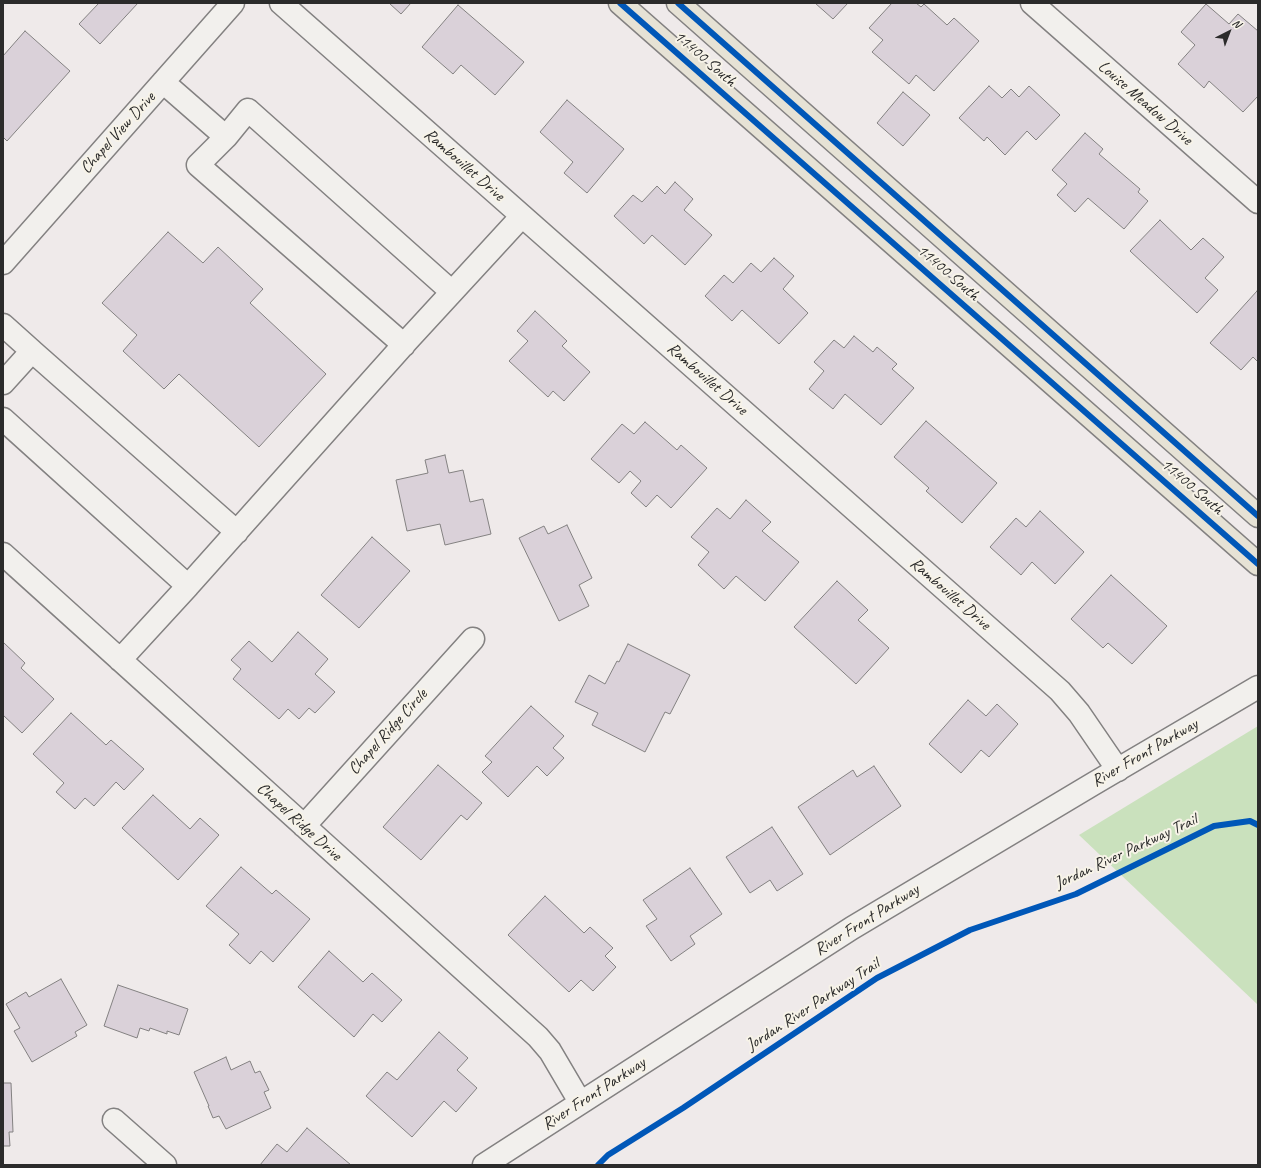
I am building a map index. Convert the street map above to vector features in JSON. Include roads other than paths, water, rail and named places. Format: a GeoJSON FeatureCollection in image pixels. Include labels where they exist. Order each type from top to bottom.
{"type":"FeatureCollection","features":[{"type":"Feature","properties":{"kind":"main road","name":"11400 South"},"geometry":{"type":"LineString","coordinates":[[620,3],[1258,564]]}},
{"type":"Feature","properties":{"kind":"main road","name":"11400 South"},"geometry":{"type":"LineString","coordinates":[[678,3],[1258,516]]}},
{"type":"Feature","properties":{"kind":"street","name":"Chapel View Drive"},"geometry":{"type":"LineString","coordinates":[[3,263],[233,3]]}},
{"type":"Feature","properties":{"kind":"street","name":"Rambouillet Drive"},"geometry":{"type":"LineString","coordinates":[[281,3],[1060,691],[1079,713],[1118,770]]}},
{"type":"Feature","properties":{"kind":"street","name":"Louise Meadow Drive"},"geometry":{"type":"LineString","coordinates":[[1032,3],[1257,199]]}},
{"type":"Feature","properties":{"kind":"street"},"geometry":{"type":"LineString","coordinates":[[163,82],[226,137]]}},
{"type":"Feature","properties":{"kind":"street"},"geometry":{"type":"LineString","coordinates":[[404,345],[198,166],[226,137],[248,110],[452,292]]}},
{"type":"Feature","properties":{"kind":"street"},"geometry":{"type":"LineString","coordinates":[[120,660],[522,216]]}},
{"type":"Feature","properties":{"kind":"street"},"geometry":{"type":"LineString","coordinates":[[3,325],[237,532]]}},
{"type":"Feature","properties":{"kind":"street"},"geometry":{"type":"LineString","coordinates":[[3,383],[32,351]]}},
{"type":"Feature","properties":{"kind":"street"},"geometry":{"type":"LineString","coordinates":[[3,420],[188,586]]}},
{"type":"Feature","properties":{"kind":"street","name":"Chapel Ridge Drive"},"geometry":{"type":"LineString","coordinates":[[3,554],[538,1037],[550,1051],[580,1102]]}},
{"type":"Feature","properties":{"kind":"street","name":"Chapel Ridge Circle"},"geometry":{"type":"LineString","coordinates":[[304,826],[473,639]]}},
{"type":"Feature","properties":{"kind":"street","name":"River Front Parkway"},"geometry":{"type":"LineString","coordinates":[[484,1165],[852,928],[1258,687]]}},
{"type":"Feature","properties":{"kind":"street"},"geometry":{"type":"LineString","coordinates":[[114,1120],[165,1165]]}}]}
